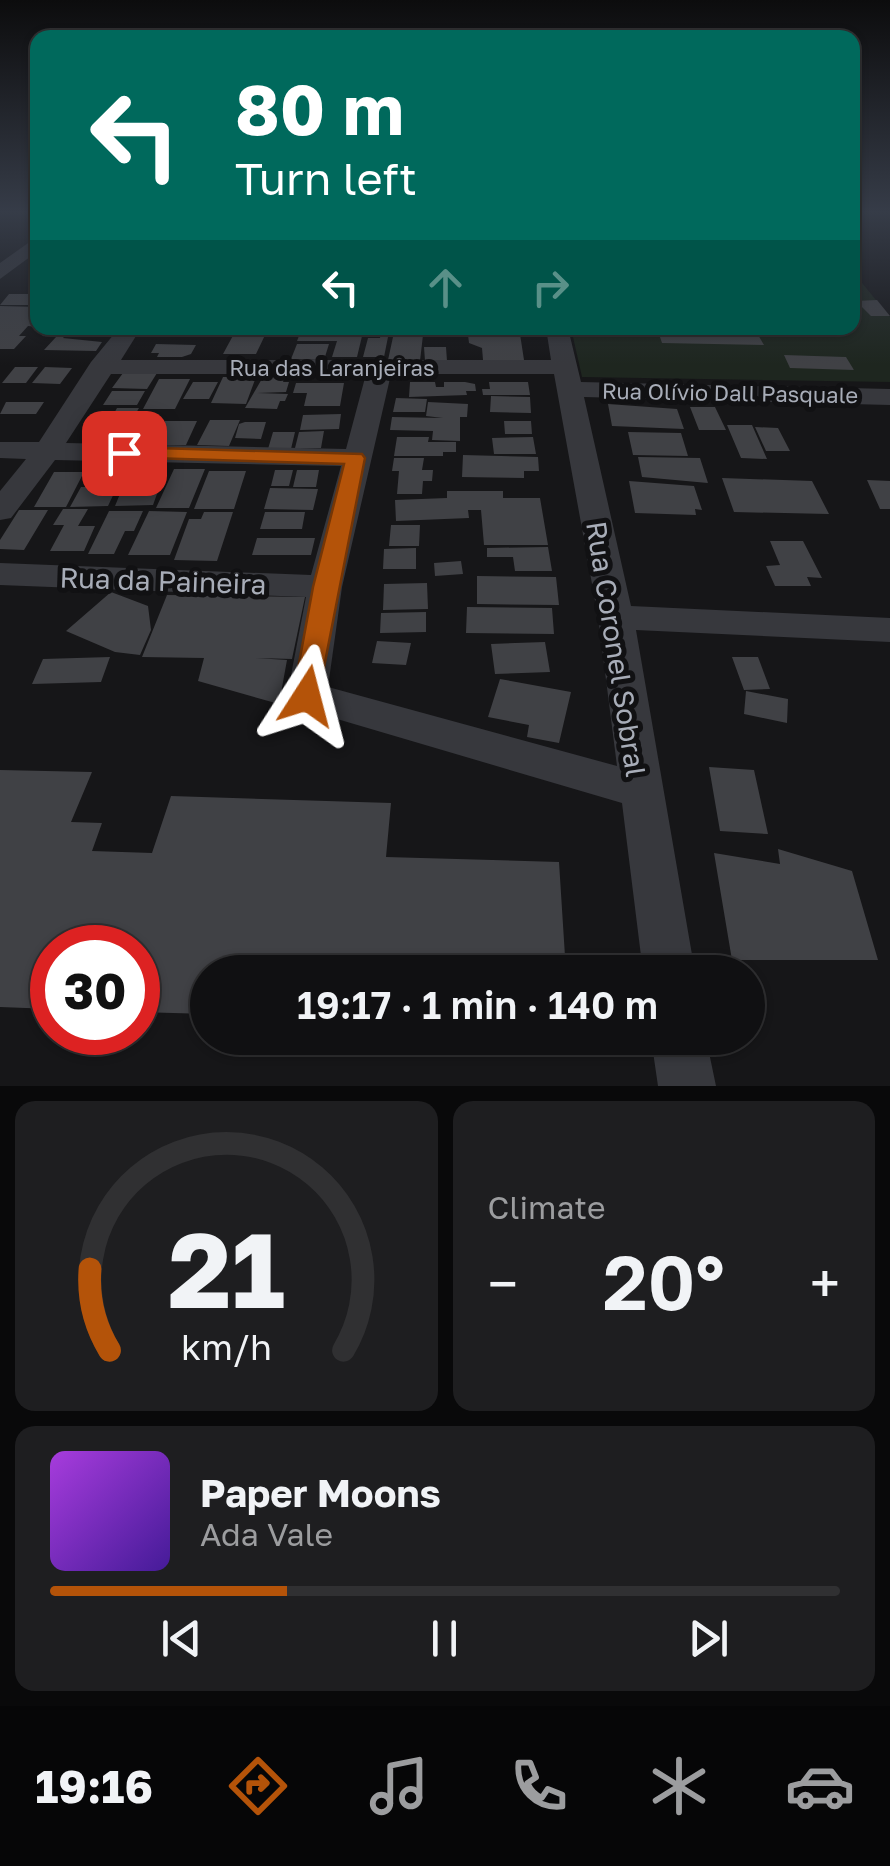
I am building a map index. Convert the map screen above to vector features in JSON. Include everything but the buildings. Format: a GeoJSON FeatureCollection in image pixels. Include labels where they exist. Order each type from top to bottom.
{"type":"FeatureCollection","features":[{"type":"Feature","properties":{"kind":"street"},"geometry":{"type":"LineString","coordinates":[[0,511],[47,451],[125,335]]}},
{"type":"Feature","properties":{"kind":"street","name":"Rua Coronel Sobral"},"geometry":{"type":"LineString","coordinates":[[558,335],[616,618],[666,955]]}},
{"type":"Feature","properties":{"kind":"street","name":"Rua das Laranjeiras"},"geometry":{"type":"LineString","coordinates":[[100,367],[380,368],[566,378]]}},
{"type":"Feature","properties":{"kind":"street"},"geometry":{"type":"LineString","coordinates":[[380,368],[325,587],[307,696],[639,790]]}},
{"type":"Feature","properties":{"kind":"street","name":"Rua Olívio Dall Pasquale"},"geometry":{"type":"LineString","coordinates":[[566,378],[890,397]]}},
{"type":"Feature","properties":{"kind":"street"},"geometry":{"type":"LineString","coordinates":[[0,450],[355,458]]}},
{"type":"Feature","properties":{"kind":"street","name":"Rua da Paineira"},"geometry":{"type":"LineString","coordinates":[[0,574],[325,587]]}},
{"type":"Feature","properties":{"kind":"street"},"geometry":{"type":"LineString","coordinates":[[616,618],[890,630]]}},
{"type":"Feature","properties":{"kind":"street"},"geometry":{"type":"LineString","coordinates":[[683,1055],[688,1086]]}},
{"type":"Feature","properties":{"kind":"shaded area"},"geometry":{"type":"Polygon","coordinates":[[[860,281],[890,317],[890,382],[582,377],[573,335],[860,335],[860,281]]]}},
{"type":"Feature","properties":{"kind":"route"},"geometry":{"type":"LineString","coordinates":[[124,453],[355,458],[325,587],[307,696]]}}]}
